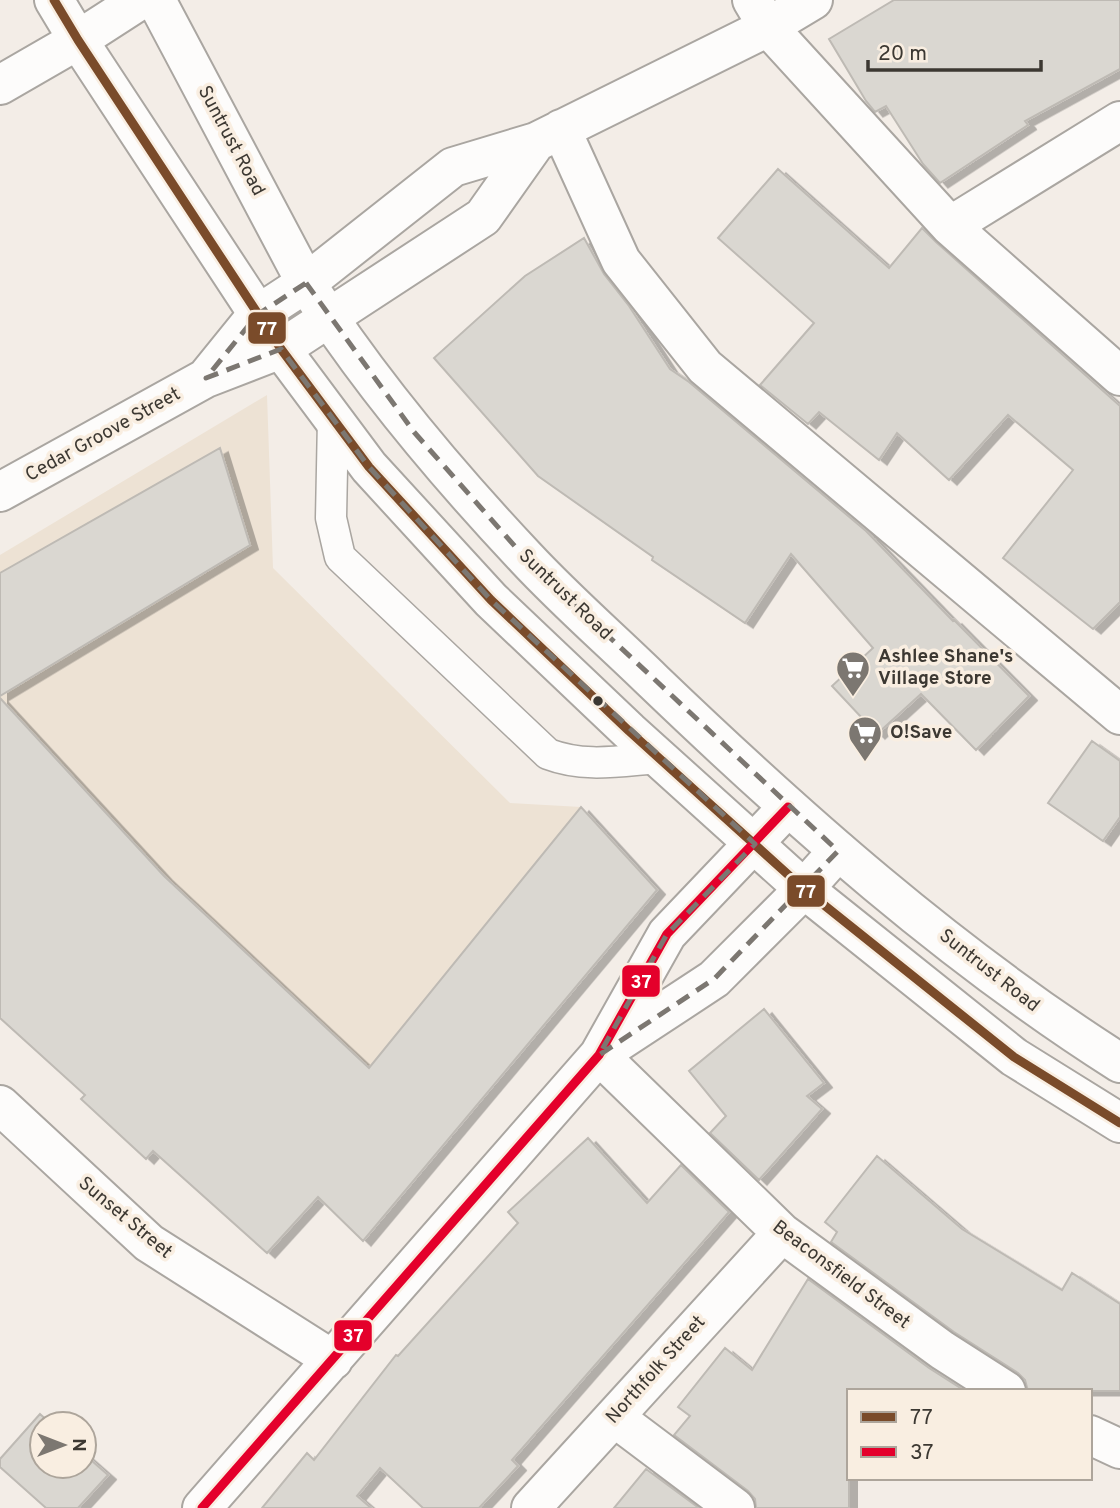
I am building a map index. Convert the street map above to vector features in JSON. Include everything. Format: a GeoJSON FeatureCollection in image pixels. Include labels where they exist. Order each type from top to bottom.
{"type":"FeatureCollection","features":[{"type":"Feature","properties":{"kind":"street"},"geometry":{"type":"LineString","coordinates":[[54,0],[281,349],[369,467],[491,600],[658,758],[804,889],[1014,1057],[1120,1123]]}},
{"type":"Feature","properties":{"kind":"street"},"geometry":{"type":"LineString","coordinates":[[0,85],[140,0]]}},
{"type":"Feature","properties":{"kind":"street","name":"Suntrust Road"},"geometry":{"type":"LineString","coordinates":[[156,0],[306,283],[328,317],[414,432],[527,560],[838,851],[1053,1021],[1120,1063]]}},
{"type":"Feature","properties":{"kind":"street"},"geometry":{"type":"LineString","coordinates":[[206,378],[257,314],[306,283],[453,167],[549,135],[760,14],[813,0]]}},
{"type":"Feature","properties":{"kind":"street"},"geometry":{"type":"LineString","coordinates":[[760,14],[950,226],[1120,376]]}},
{"type":"Feature","properties":{"kind":"street"},"geometry":{"type":"LineString","coordinates":[[950,226],[1120,121]]}},
{"type":"Feature","properties":{"kind":"street"},"geometry":{"type":"LineString","coordinates":[[206,378],[281,349],[483,217],[549,135]]}},
{"type":"Feature","properties":{"kind":"street"},"geometry":{"type":"LineString","coordinates":[[549,135],[621,261],[705,367],[1120,715]]}},
{"type":"Feature","properties":{"kind":"street","name":"Cedar Groove Street"},"geometry":{"type":"LineString","coordinates":[[0,492],[206,378]]}},
{"type":"Feature","properties":{"kind":"street"},"geometry":{"type":"LineString","coordinates":[[202,1508],[598,1055],[667,934],[788,807]]}},
{"type":"Feature","properties":{"kind":"street"},"geometry":{"type":"LineString","coordinates":[[598,1055],[714,979],[838,851]]}},
{"type":"Feature","properties":{"kind":"street","name":"Beaconsfield Street"},"geometry":{"type":"LineString","coordinates":[[598,1055],[782,1233],[942,1350],[1003,1389]]}},
{"type":"Feature","properties":{"kind":"street","name":"Sunset Street"},"geometry":{"type":"LineString","coordinates":[[0,1105],[149,1243],[333,1360]]}},
{"type":"Feature","properties":{"kind":"street","name":"Northfolk Street"},"geometry":{"type":"LineString","coordinates":[[531,1508],[782,1233]]}},
{"type":"Feature","properties":{"kind":"street"},"geometry":{"type":"LineString","coordinates":[[614,1417],[735,1508]]}},
{"type":"Feature","properties":{"kind":"street"},"geometry":{"type":"LineString","coordinates":[[1092,1436],[1120,1449]]}},
{"type":"Feature","properties":{"kind":"lane"},"geometry":{"type":"LineString","coordinates":[[333,419],[331,518],[340,557],[548,754],[568,761],[593,763],[658,758]]}},
{"type":"Feature","properties":{"kind":"highlighted area"},"geometry":{"type":"Polygon","coordinates":[[[306,283],[414,432],[527,560],[838,851],[714,979],[599,1055],[667,934],[755,844],[491,600],[369,467],[281,349],[206,378],[257,315],[306,283]]]}},
{"type":"Feature","properties":{"kind":"shaded area"},"geometry":{"type":"Polygon","coordinates":[[[267,395],[273,568],[510,803],[581,807],[657,890],[363,1241],[61,947],[0,881],[0,555],[267,395]]]}},
{"type":"Feature","properties":{"kind":"building"},"geometry":{"type":"Polygon","coordinates":[[[894,0],[1120,0],[1120,69],[1025,121],[1028,125],[940,183],[923,164],[886,106],[875,112],[866,101],[829,39],[894,0]]]}},
{"type":"Feature","properties":{"kind":"building"},"geometry":{"type":"Polygon","coordinates":[[[778,169],[889,268],[922,228],[1120,406],[1120,602],[1093,629],[1003,558],[1073,470],[1008,415],[949,480],[897,433],[879,460],[819,412],[808,424],[760,385],[814,323],[718,238],[778,169]]]}},
{"type":"Feature","properties":{"kind":"building"},"geometry":{"type":"Polygon","coordinates":[[[584,238],[604,274],[629,306],[670,369],[866,531],[1029,696],[976,750],[921,694],[877,734],[832,686],[873,648],[791,554],[745,623],[652,560],[653,557],[538,476],[434,358],[525,276],[584,238]]]}},
{"type":"Feature","properties":{"kind":"building"},"geometry":{"type":"Polygon","coordinates":[[[220,448],[250,545],[0,696],[0,573],[220,448]]]}},
{"type":"Feature","properties":{"kind":"building"},"geometry":{"type":"Polygon","coordinates":[[[0,698],[164,876],[369,1068],[581,807],[657,890],[363,1241],[318,1197],[267,1253],[153,1151],[146,1159],[81,1099],[85,1095],[0,1018],[0,698]]]}},
{"type":"Feature","properties":{"kind":"building"},"geometry":{"type":"Polygon","coordinates":[[[1092,741],[1120,761],[1120,817],[1103,841],[1048,803],[1092,741]]]}},
{"type":"Feature","properties":{"kind":"building"},"geometry":{"type":"Polygon","coordinates":[[[764,1009],[824,1083],[807,1096],[822,1109],[759,1180],[710,1133],[726,1116],[689,1071],[764,1009]]]}},
{"type":"Feature","properties":{"kind":"building"},"geometry":{"type":"Polygon","coordinates":[[[588,1138],[647,1203],[681,1165],[729,1212],[512,1460],[518,1466],[479,1508],[423,1508],[380,1468],[357,1496],[371,1508],[262,1508],[307,1453],[314,1460],[396,1355],[398,1356],[518,1223],[508,1212],[588,1138]]]}},
{"type":"Feature","properties":{"kind":"building"},"geometry":{"type":"Polygon","coordinates":[[[877,1156],[962,1229],[1062,1290],[1072,1273],[1120,1304],[1120,1391],[1027,1389],[1025,1380],[1018,1373],[954,1332],[831,1242],[837,1232],[825,1222],[877,1156]]]}},
{"type":"Feature","properties":{"kind":"building"},"geometry":{"type":"Polygon","coordinates":[[[808,1279],[962,1389],[847,1389],[849,1508],[756,1508],[755,1499],[748,1491],[674,1435],[690,1416],[678,1407],[725,1348],[752,1370],[808,1279]]]}},
{"type":"Feature","properties":{"kind":"building"},"geometry":{"type":"Polygon","coordinates":[[[28,1428],[28,1480],[98,1480],[98,1466],[108,1475],[78,1508],[46,1508],[0,1467],[0,1459],[28,1428]]]}},
{"type":"Feature","properties":{"kind":"building"},"geometry":{"type":"Polygon","coordinates":[[[646,1469],[699,1508],[614,1508],[646,1469]]]}},
{"type":"Feature","properties":{"kind":"transit line","name":"77"},"geometry":{"type":"LineString","coordinates":[[54,0],[281,349],[369,467],[491,600],[629,731],[804,889],[1014,1057],[1120,1123]]}},
{"type":"Feature","properties":{"kind":"transit line","name":"37"},"geometry":{"type":"LineString","coordinates":[[202,1508],[599,1055],[667,934],[788,807]]}},
{"type":"Feature","properties":{"kind":"place","name":"Ashlee Shane's Village Store"},"geometry":{"type":"Point","coordinates":[853,698]}},
{"type":"Feature","properties":{"kind":"place","name":"O!Save"},"geometry":{"type":"Point","coordinates":[865,763]}}]}
